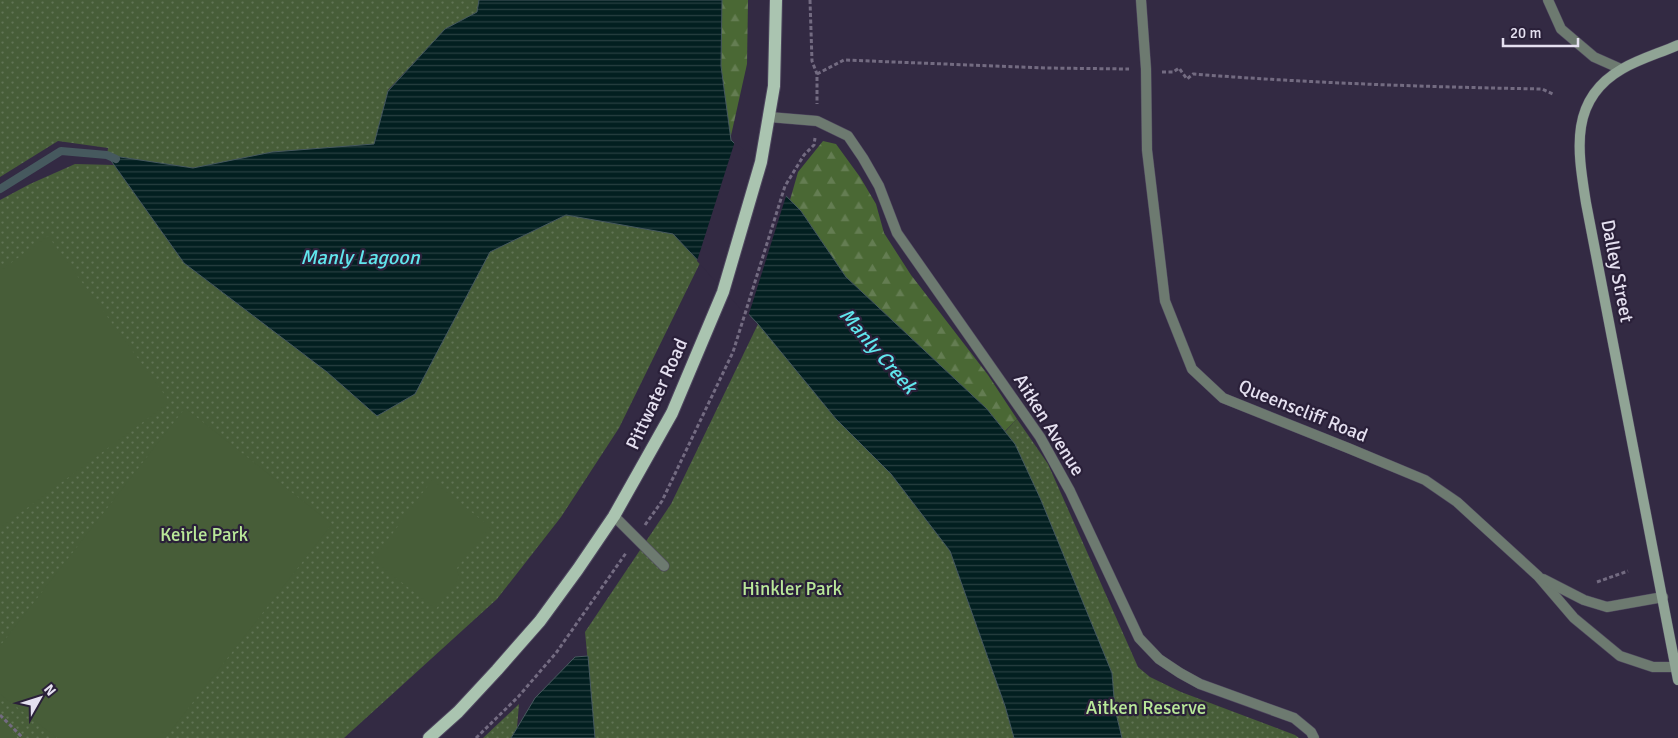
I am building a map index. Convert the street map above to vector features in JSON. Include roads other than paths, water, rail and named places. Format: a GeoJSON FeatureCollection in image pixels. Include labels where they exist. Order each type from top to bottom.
{"type":"FeatureCollection","features":[{"type":"Feature","properties":{"kind":"main road","name":"Pittwater Road"},"geometry":{"type":"LineString","coordinates":[[429,738],[458,712],[540,621],[614,516],[672,414],[723,292],[761,162],[774,86],[776,0]]}},
{"type":"Feature","properties":{"kind":"main road","name":"Dalley Street"},"geometry":{"type":"LineString","coordinates":[[1663,597],[1586,203],[1580,162],[1579,132],[1585,110],[1596,91],[1621,70],[1678,45]]}},
{"type":"Feature","properties":{"kind":"main road"},"geometry":{"type":"LineString","coordinates":[[1663,597],[1678,680]]}},
{"type":"Feature","properties":{"kind":"street","name":"Queenscliff Road"},"geometry":{"type":"LineString","coordinates":[[1141,0],[1146,69],[1147,150],[1165,301],[1192,369],[1224,398],[1425,480],[1457,502],[1538,576],[1574,618],[1620,656],[1653,667],[1676,667]]}},
{"type":"Feature","properties":{"kind":"street"},"geometry":{"type":"LineString","coordinates":[[1548,0],[1561,29],[1594,57],[1621,70]]}},
{"type":"Feature","properties":{"kind":"street","name":"Aitken Avenue"},"geometry":{"type":"LineString","coordinates":[[770,117],[817,122],[848,136],[879,186],[896,233],[1040,437],[1070,491],[1139,638],[1159,659],[1180,673],[1200,684],[1294,718],[1312,732],[1314,738]]}},
{"type":"Feature","properties":{"kind":"street"},"geometry":{"type":"LineString","coordinates":[[614,516],[664,566]]}},
{"type":"Feature","properties":{"kind":"street","name":"Queenscliff Road"},"geometry":{"type":"LineString","coordinates":[[1538,576],[1584,600],[1608,607],[1663,597]]}},
{"type":"Feature","properties":{"kind":"water","name":"Manly Lagoon"},"geometry":{"type":"Polygon","coordinates":[[[479,0],[722,0],[721,66],[731,140],[801,211],[846,277],[987,409],[1015,444],[1041,500],[1112,673],[1115,709],[1122,738],[1014,738],[1005,706],[950,551],[891,474],[836,419],[758,324],[673,234],[566,215],[490,252],[415,394],[377,416],[327,372],[184,263],[107,155],[193,168],[272,152],[374,144],[388,91],[445,29],[477,12],[479,0]]]}},
{"type":"Feature","properties":{"kind":"water"},"geometry":{"type":"Polygon","coordinates":[[[588,656],[595,738],[511,738],[535,698],[575,657],[588,656]]]}},
{"type":"Feature","properties":{"kind":"waterway"},"geometry":{"type":"LineString","coordinates":[[0,189],[61,151],[107,155],[116,159]]}},
{"type":"Feature","properties":{"kind":"water label","name":"Manly Creek"},"geometry":{"type":"Point","coordinates":[878,351]}},
{"type":"Feature","properties":{"kind":"park label","name":"Keirle Park"},"geometry":{"type":"Point","coordinates":[204,535]}},
{"type":"Feature","properties":{"kind":"park label","name":"Hinkler Park"},"geometry":{"type":"Point","coordinates":[792,589]}},
{"type":"Feature","properties":{"kind":"park label","name":"Aitken Reserve"},"geometry":{"type":"Point","coordinates":[1146,708]}}]}
